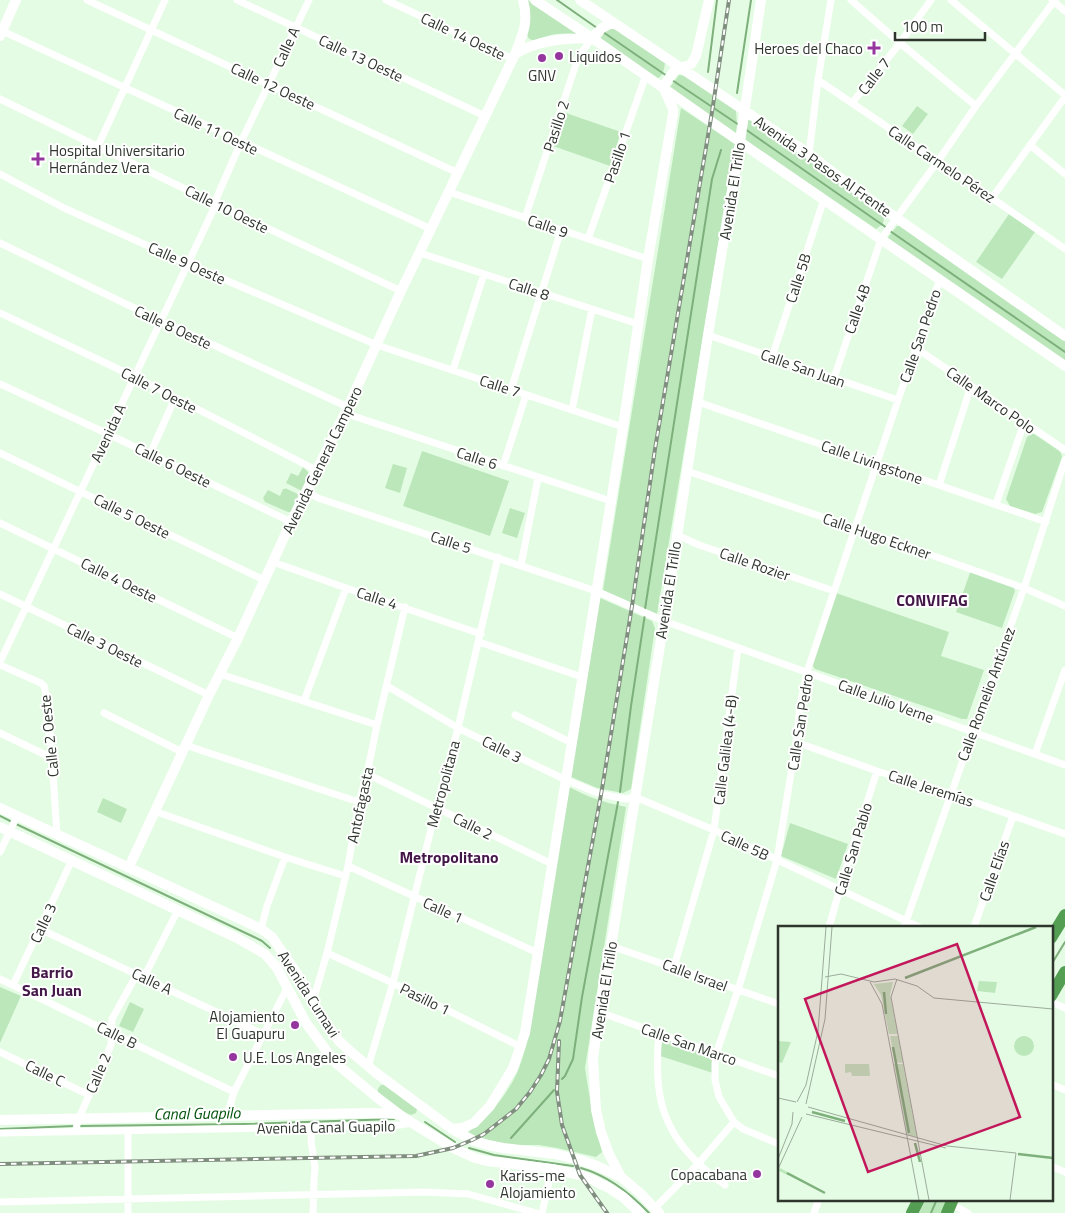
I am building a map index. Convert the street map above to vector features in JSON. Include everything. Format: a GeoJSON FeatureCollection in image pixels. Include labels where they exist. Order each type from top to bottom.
{"type":"FeatureCollection","features":[{"type":"Feature","properties":{"kind":"highway"},"geometry":{"type":"LineString","coordinates":[[1052,936],[1065,915]]}},
{"type":"Feature","properties":{"kind":"highway"},"geometry":{"type":"LineString","coordinates":[[1052,994],[1065,972]]}},
{"type":"Feature","properties":{"kind":"highway"},"geometry":{"type":"LineString","coordinates":[[912,1213],[918,1200]]}},
{"type":"Feature","properties":{"kind":"main road"},"geometry":{"type":"LineString","coordinates":[[1,32],[16,0]]}},
{"type":"Feature","properties":{"kind":"main road","name":"Avenida General Campero"},"geometry":{"type":"LineString","coordinates":[[129,867],[209,695],[238,638],[290,522],[307,492],[514,57],[524,32],[526,21],[522,0]]}},
{"type":"Feature","properties":{"kind":"main road","name":"Avenida 3 Pasos Al Frente"},"geometry":{"type":"LineString","coordinates":[[535,0],[597,33],[646,75],[741,139],[756,153],[883,237],[1065,366]]}},
{"type":"Feature","properties":{"kind":"main road","name":"Avenida 3 Pasos Al Frente"},"geometry":{"type":"LineString","coordinates":[[580,0],[744,116],[809,154],[894,221],[1065,336]]}},
{"type":"Feature","properties":{"kind":"main road","name":"Avenida El Trillo"},"geometry":{"type":"LineString","coordinates":[[621,1177],[609,1154],[601,1132],[596,1110],[593,1059],[662,620],[738,160],[761,0]]}},
{"type":"Feature","properties":{"kind":"main road"},"geometry":{"type":"LineString","coordinates":[[452,1130],[474,1123],[490,1106],[513,1068],[525,1033],[648,259],[673,114],[665,86],[678,69],[691,64],[696,56],[707,1]]}},
{"type":"Feature","properties":{"kind":"main road"},"geometry":{"type":"LineString","coordinates":[[514,57],[523,49],[555,40],[597,33],[613,22]]}},
{"type":"Feature","properties":{"kind":"main road"},"geometry":{"type":"LineString","coordinates":[[738,160],[743,155],[756,153]]}},
{"type":"Feature","properties":{"kind":"main road","name":"Avenida Cumavi"},"geometry":{"type":"LineString","coordinates":[[0,808],[14,824],[72,860],[178,910],[261,929],[272,937],[283,952],[324,1020],[350,1052],[452,1130],[472,1140],[488,1145],[547,1153],[580,1160],[597,1166],[621,1177],[657,1211]]}},
{"type":"Feature","properties":{"kind":"main road","name":"Avenida Cumavi"},"geometry":{"type":"LineString","coordinates":[[0,827],[14,824],[57,835],[129,867],[212,917],[237,938],[265,954],[277,968],[306,1023],[338,1065],[411,1123],[453,1148],[475,1158],[580,1175],[591,1179],[609,1188],[640,1213]]}},
{"type":"Feature","properties":{"kind":"main road"},"geometry":{"type":"LineString","coordinates":[[272,962],[283,952]]}},
{"type":"Feature","properties":{"kind":"main road"},"geometry":{"type":"LineString","coordinates":[[319,1041],[330,1042],[333,1033]]}},
{"type":"Feature","properties":{"kind":"main road"},"geometry":{"type":"LineString","coordinates":[[373,1094],[376,1083],[380,1081],[388,1082]]}},
{"type":"Feature","properties":{"kind":"main road","name":"Avenida Canal Guapilo"},"geometry":{"type":"LineString","coordinates":[[370,1113],[375,1111],[378,1106],[378,1102],[373,1094]]}},
{"type":"Feature","properties":{"kind":"main road"},"geometry":{"type":"LineString","coordinates":[[411,1123],[416,1122],[420,1118],[422,1108]]}},
{"type":"Feature","properties":{"kind":"main road","name":"Avenida Canal Guapilo"},"geometry":{"type":"LineString","coordinates":[[0,1120],[398,1114]]}},
{"type":"Feature","properties":{"kind":"street","name":"Calle 12 Oeste"},"geometry":{"type":"LineString","coordinates":[[87,0],[458,173]]}},
{"type":"Feature","properties":{"kind":"street"},"geometry":{"type":"LineString","coordinates":[[98,146],[165,0]]}},
{"type":"Feature","properties":{"kind":"street","name":"Calle 13 Oeste"},"geometry":{"type":"LineString","coordinates":[[237,0],[485,116]]}},
{"type":"Feature","properties":{"kind":"street","name":"Calle A"},"geometry":{"type":"LineString","coordinates":[[216,204],[217,197],[241,142],[309,0]]}},
{"type":"Feature","properties":{"kind":"street","name":"Calle 14 Oeste"},"geometry":{"type":"LineString","coordinates":[[386,0],[514,57]]}},
{"type":"Feature","properties":{"kind":"street"},"geometry":{"type":"LineString","coordinates":[[809,154],[818,80],[831,0]]}},
{"type":"Feature","properties":{"kind":"street"},"geometry":{"type":"LineString","coordinates":[[851,0],[976,106]]}},
{"type":"Feature","properties":{"kind":"street","name":"Calle 7"},"geometry":{"type":"LineString","coordinates":[[852,103],[900,43],[931,0]]}},
{"type":"Feature","properties":{"kind":"street"},"geometry":{"type":"LineString","coordinates":[[951,0],[1065,96],[992,198]]}},
{"type":"Feature","properties":{"kind":"street"},"geometry":{"type":"LineString","coordinates":[[1053,1],[1065,11]]}},
{"type":"Feature","properties":{"kind":"street","name":"Calle 4B"},"geometry":{"type":"LineString","coordinates":[[834,378],[883,237],[1053,1]]}},
{"type":"Feature","properties":{"kind":"street","name":"Calle 11 Oeste"},"geometry":{"type":"LineString","coordinates":[[1,32],[431,229]]}},
{"type":"Feature","properties":{"kind":"street","name":"Pasillo 2"},"geometry":{"type":"LineString","coordinates":[[525,218],[577,61],[597,33]]}},
{"type":"Feature","properties":{"kind":"street","name":"Pasillo 1"},"geometry":{"type":"LineString","coordinates":[[588,239],[646,75]]}},
{"type":"Feature","properties":{"kind":"street","name":"Calle Carmelo Pérez"},"geometry":{"type":"LineString","coordinates":[[818,80],[1065,249]]}},
{"type":"Feature","properties":{"kind":"street","name":"Calle 10 Oeste"},"geometry":{"type":"LineString","coordinates":[[0,99],[401,291]]}},
{"type":"Feature","properties":{"kind":"street"},"geometry":{"type":"LineString","coordinates":[[1030,145],[1065,174]]}},
{"type":"Feature","properties":{"kind":"street","name":"Calle 9 Oeste"},"geometry":{"type":"LineString","coordinates":[[0,174],[64,208],[188,264],[377,345]]}},
{"type":"Feature","properties":{"kind":"street","name":"Calle 9"},"geometry":{"type":"LineString","coordinates":[[449,192],[648,259]]}},
{"type":"Feature","properties":{"kind":"street","name":"Calle 5B"},"geometry":{"type":"LineString","coordinates":[[772,357],[824,199]]}},
{"type":"Feature","properties":{"kind":"street","name":"Avenida A"},"geometry":{"type":"LineString","coordinates":[[0,663],[216,204]]}},
{"type":"Feature","properties":{"kind":"street"},"geometry":{"type":"LineString","coordinates":[[511,390],[562,230]]}},
{"type":"Feature","properties":{"kind":"street","name":"Calle 8 Oeste"},"geometry":{"type":"LineString","coordinates":[[0,243],[346,410]]}},
{"type":"Feature","properties":{"kind":"street","name":"Calle 8"},"geometry":{"type":"LineString","coordinates":[[420,253],[638,324]]}},
{"type":"Feature","properties":{"kind":"street"},"geometry":{"type":"LineString","coordinates":[[453,370],[484,274]]}},
{"type":"Feature","properties":{"kind":"street","name":"Calle San Pedro"},"geometry":{"type":"LineString","coordinates":[[778,1144],[742,1129],[734,1122],[719,1097],[714,1064],[777,860],[800,705],[807,672],[940,279]]}},
{"type":"Feature","properties":{"kind":"street"},"geometry":{"type":"LineString","coordinates":[[572,410],[592,309]]}},
{"type":"Feature","properties":{"kind":"street","name":"Calle 7 Oeste"},"geometry":{"type":"LineString","coordinates":[[0,313],[135,377],[316,470]]}},
{"type":"Feature","properties":{"kind":"street","name":"Calle San Juan"},"geometry":{"type":"LineString","coordinates":[[708,335],[898,400]]}},
{"type":"Feature","properties":{"kind":"street","name":"Calle 7"},"geometry":{"type":"LineString","coordinates":[[377,345],[622,427]]}},
{"type":"Feature","properties":{"kind":"street","name":"Calle Marco Polo"},"geometry":{"type":"LineString","coordinates":[[916,348],[1065,450]]}},
{"type":"Feature","properties":{"kind":"street","name":"Calle 6 Oeste"},"geometry":{"type":"LineString","coordinates":[[0,384],[290,522]]}},
{"type":"Feature","properties":{"kind":"street"},"geometry":{"type":"LineString","coordinates":[[939,485],[971,386]]}},
{"type":"Feature","properties":{"kind":"street"},"geometry":{"type":"LineString","coordinates":[[503,466],[526,395]]}},
{"type":"Feature","properties":{"kind":"street"},"geometry":{"type":"LineString","coordinates":[[150,454],[175,398]]}},
{"type":"Feature","properties":{"kind":"street","name":"Calle Livingstone"},"geometry":{"type":"LineString","coordinates":[[698,402],[1046,522]]}},
{"type":"Feature","properties":{"kind":"street","name":"Calle 6"},"geometry":{"type":"LineString","coordinates":[[346,410],[503,466],[611,501]]}},
{"type":"Feature","properties":{"kind":"street"},"geometry":{"type":"LineString","coordinates":[[996,504],[1024,423]]}},
{"type":"Feature","properties":{"kind":"street","name":"Calle 5 Oeste"},"geometry":{"type":"LineString","coordinates":[[0,453],[264,580]]}},
{"type":"Feature","properties":{"kind":"street","name":"Calle Romelio Antúnez"},"geometry":{"type":"LineString","coordinates":[[905,924],[1024,588],[1065,460]]}},
{"type":"Feature","properties":{"kind":"street","name":"Calle Hugo Eckner"},"geometry":{"type":"LineString","coordinates":[[687,471],[1024,588],[1065,606]]}},
{"type":"Feature","properties":{"kind":"street"},"geometry":{"type":"LineString","coordinates":[[521,565],[538,478]]}},
{"type":"Feature","properties":{"kind":"street","name":"Calle 5"},"geometry":{"type":"LineString","coordinates":[[307,492],[318,498],[596,591]]}},
{"type":"Feature","properties":{"kind":"street","name":"Calle 4 Oeste"},"geometry":{"type":"LineString","coordinates":[[0,523],[238,638]]}},
{"type":"Feature","properties":{"kind":"street","name":"Calle Rozier"},"geometry":{"type":"LineString","coordinates":[[677,535],[698,545],[834,591]]}},
{"type":"Feature","properties":{"kind":"street","name":"Metropolitana"},"geometry":{"type":"LineString","coordinates":[[368,1067],[393,983],[458,728],[498,557]]}},
{"type":"Feature","properties":{"kind":"street","name":"Calle 4"},"geometry":{"type":"LineString","coordinates":[[273,562],[481,634]]}},
{"type":"Feature","properties":{"kind":"street"},"geometry":{"type":"LineString","coordinates":[[304,701],[346,588]]}},
{"type":"Feature","properties":{"kind":"street","name":"Calle Julio Verne"},"geometry":{"type":"LineString","coordinates":[[596,591],[662,620],[1065,765]]}},
{"type":"Feature","properties":{"kind":"street","name":"Calle 3 Oeste"},"geometry":{"type":"LineString","coordinates":[[0,594],[209,695]]}},
{"type":"Feature","properties":{"kind":"street","name":"Antofagasta"},"geometry":{"type":"LineString","coordinates":[[313,1001],[348,866],[359,802],[405,608]]}},
{"type":"Feature","properties":{"kind":"street"},"geometry":{"type":"LineString","coordinates":[[479,642],[582,677]]}},
{"type":"Feature","properties":{"kind":"street","name":"Calle Galilea (4-B)"},"geometry":{"type":"LineString","coordinates":[[674,967],[714,830],[738,648]]}},
{"type":"Feature","properties":{"kind":"street","name":"Calle 2 Oeste"},"geometry":{"type":"LineString","coordinates":[[0,663],[44,686],[52,758],[57,835]]}},
{"type":"Feature","properties":{"kind":"street"},"geometry":{"type":"LineString","coordinates":[[1035,754],[1065,670]]}},
{"type":"Feature","properties":{"kind":"street"},"geometry":{"type":"LineString","coordinates":[[220,674],[377,725]]}},
{"type":"Feature","properties":{"kind":"street","name":"Calle 3"},"geometry":{"type":"LineString","coordinates":[[387,686],[458,728],[566,780]]}},
{"type":"Feature","properties":{"kind":"street"},"geometry":{"type":"LineString","coordinates":[[104,713],[184,748],[203,751],[359,802]]}},
{"type":"Feature","properties":{"kind":"street"},"geometry":{"type":"LineString","coordinates":[[515,715],[572,743]]}},
{"type":"Feature","properties":{"kind":"street"},"geometry":{"type":"LineString","coordinates":[[0,733],[52,758]]}},
{"type":"Feature","properties":{"kind":"street","name":"Calle Jeremías"},"geometry":{"type":"LineString","coordinates":[[796,742],[1065,834]]}},
{"type":"Feature","properties":{"kind":"street","name":"Calle San Pablo"},"geometry":{"type":"LineString","coordinates":[[829,926],[877,771]]}},
{"type":"Feature","properties":{"kind":"street","name":"Calle 2"},"geometry":{"type":"LineString","coordinates":[[367,774],[552,864]]}},
{"type":"Feature","properties":{"kind":"street","name":"Calle 5B"},"geometry":{"type":"LineString","coordinates":[[566,780],[600,794],[626,799],[635,797],[714,830],[840,890],[905,924]]}},
{"type":"Feature","properties":{"kind":"street"},"geometry":{"type":"LineString","coordinates":[[154,811],[345,876]]}},
{"type":"Feature","properties":{"kind":"street","name":"Calle Elías"},"geometry":{"type":"LineString","coordinates":[[974,926],[1013,816]]}},
{"type":"Feature","properties":{"kind":"street"},"geometry":{"type":"LineString","coordinates":[[0,852],[14,824]]}},
{"type":"Feature","properties":{"kind":"street"},"geometry":{"type":"LineString","coordinates":[[261,929],[267,906],[285,857]]}},
{"type":"Feature","properties":{"kind":"street","name":"Calle 3"},"geometry":{"type":"LineString","coordinates":[[14,985],[72,860]]}},
{"type":"Feature","properties":{"kind":"street","name":"Calle 1"},"geometry":{"type":"LineString","coordinates":[[348,866],[538,953]]}},
{"type":"Feature","properties":{"kind":"street","name":"Calle 2"},"geometry":{"type":"LineString","coordinates":[[75,1131],[111,1044],[112,1019],[141,976],[178,910]]}},
{"type":"Feature","properties":{"kind":"street","name":"Calle A"},"geometry":{"type":"LineString","coordinates":[[40,929],[263,1034]]}},
{"type":"Feature","properties":{"kind":"street","name":"Calle Israel"},"geometry":{"type":"LineString","coordinates":[[611,946],[778,1004]]}},
{"type":"Feature","properties":{"kind":"street","name":"Pasillo 1"},"geometry":{"type":"LineString","coordinates":[[327,952],[521,1047]]}},
{"type":"Feature","properties":{"kind":"street","name":"Calle B"},"geometry":{"type":"LineString","coordinates":[[0,979],[234,1092]]}},
{"type":"Feature","properties":{"kind":"street"},"geometry":{"type":"LineString","coordinates":[[227,1116],[234,1092],[287,988]]}},
{"type":"Feature","properties":{"kind":"street"},"geometry":{"type":"LineString","coordinates":[[1052,994],[1065,1008]]}},
{"type":"Feature","properties":{"kind":"street","name":"Calle San Marco"},"geometry":{"type":"LineString","coordinates":[[599,1012],[778,1076]]}},
{"type":"Feature","properties":{"kind":"street"},"geometry":{"type":"LineString","coordinates":[[659,1033],[656,1062],[659,1096],[670,1128],[678,1141],[698,1164],[724,1185]]}},
{"type":"Feature","properties":{"kind":"street","name":"Calle C"},"geometry":{"type":"LineString","coordinates":[[0,1052],[89,1095]]}},
{"type":"Feature","properties":{"kind":"street"},"geometry":{"type":"LineString","coordinates":[[1052,1084],[1065,1090]]}},
{"type":"Feature","properties":{"kind":"street"},"geometry":{"type":"LineString","coordinates":[[343,1126],[344,1115]]}},
{"type":"Feature","properties":{"kind":"street"},"geometry":{"type":"LineString","coordinates":[[183,1128],[184,1118]]}},
{"type":"Feature","properties":{"kind":"street"},"geometry":{"type":"LineString","coordinates":[[657,1211],[734,1122]]}},
{"type":"Feature","properties":{"kind":"street","name":"Avenida Canal Guapilo"},"geometry":{"type":"LineString","coordinates":[[0,1133],[183,1128],[400,1126],[411,1123]]}},
{"type":"Feature","properties":{"kind":"street"},"geometry":{"type":"LineString","coordinates":[[312,1128],[311,1141],[315,1167],[313,1213]]}},
{"type":"Feature","properties":{"kind":"street"},"geometry":{"type":"LineString","coordinates":[[128,1131],[128,1213]]}},
{"type":"Feature","properties":{"kind":"street"},"geometry":{"type":"LineString","coordinates":[[1052,1166],[1065,1172]]}},
{"type":"Feature","properties":{"kind":"street"},"geometry":{"type":"LineString","coordinates":[[542,1213],[552,1170]]}},
{"type":"Feature","properties":{"kind":"street"},"geometry":{"type":"LineString","coordinates":[[0,1202],[424,1192],[468,1194],[538,1213]]}},
{"type":"Feature","properties":{"kind":"street"},"geometry":{"type":"LineString","coordinates":[[814,1213],[819,1200]]}},
{"type":"Feature","properties":{"kind":"street"},"geometry":{"type":"LineString","coordinates":[[950,1206],[968,1213]]}},
{"type":"Feature","properties":{"kind":"green space"},"geometry":{"type":"Polygon","coordinates":[[[528,0],[577,34],[556,34],[535,41],[528,38],[528,0]]]}},
{"type":"Feature","properties":{"kind":"green space"},"geometry":{"type":"Polygon","coordinates":[[[613,27],[665,63],[664,71],[660,77],[656,79],[600,40],[605,31],[613,27]]]}},
{"type":"Feature","properties":{"kind":"green space"},"geometry":{"type":"Polygon","coordinates":[[[679,75],[688,76],[736,110],[736,134],[670,87],[679,75]]]}},
{"type":"Feature","properties":{"kind":"green space"},"geometry":{"type":"Polygon","coordinates":[[[917,106],[928,114],[913,134],[902,126],[917,106]]]}},
{"type":"Feature","properties":{"kind":"green space"},"geometry":{"type":"Polygon","coordinates":[[[681,108],[735,144],[657,614],[603,590],[681,108]]]}},
{"type":"Feature","properties":{"kind":"green space"},"geometry":{"type":"Polygon","coordinates":[[[563,112],[621,132],[610,166],[553,146],[563,112]]]}},
{"type":"Feature","properties":{"kind":"green space"},"geometry":{"type":"Polygon","coordinates":[[[748,118],[882,211],[883,224],[876,229],[745,140],[748,118]]]}},
{"type":"Feature","properties":{"kind":"green space"},"geometry":{"type":"Polygon","coordinates":[[[1009,214],[1035,232],[1002,279],[976,262],[1009,214]]]}},
{"type":"Feature","properties":{"kind":"green space"},"geometry":{"type":"Polygon","coordinates":[[[897,226],[902,226],[1065,339],[1065,362],[886,240],[897,226]]]}},
{"type":"Feature","properties":{"kind":"green space"},"geometry":{"type":"Polygon","coordinates":[[[1034,434],[1058,450],[1062,457],[1042,512],[1035,514],[1010,506],[1006,499],[1027,437],[1034,434]]]}},
{"type":"Feature","properties":{"kind":"green space"},"geometry":{"type":"Polygon","coordinates":[[[422,451],[509,481],[490,536],[403,506],[422,451]]]}},
{"type":"Feature","properties":{"kind":"green space"},"geometry":{"type":"Polygon","coordinates":[[[393,464],[407,468],[400,493],[385,488],[393,464]]]}},
{"type":"Feature","properties":{"kind":"green space"},"geometry":{"type":"Polygon","coordinates":[[[303,467],[309,476],[302,491],[286,483],[291,473],[298,476],[303,467]]]}},
{"type":"Feature","properties":{"kind":"green space"},"geometry":{"type":"Polygon","coordinates":[[[285,488],[300,495],[291,512],[265,502],[263,498],[268,490],[280,496],[285,488]]]}},
{"type":"Feature","properties":{"kind":"green space"},"geometry":{"type":"Polygon","coordinates":[[[510,508],[525,513],[517,538],[502,533],[510,508]]]}},
{"type":"Feature","properties":{"kind":"green space"},"geometry":{"type":"Polygon","coordinates":[[[971,570],[1013,586],[1015,591],[1002,628],[956,612],[971,570]]]}},
{"type":"Feature","properties":{"kind":"green space"},"geometry":{"type":"Polygon","coordinates":[[[836,593],[949,632],[941,656],[984,670],[967,719],[962,719],[815,669],[812,665],[836,593]]]}},
{"type":"Feature","properties":{"kind":"green space"},"geometry":{"type":"Polygon","coordinates":[[[598,597],[652,621],[655,628],[631,789],[623,793],[597,788],[569,776],[598,597]]]}},
{"type":"Feature","properties":{"kind":"green space"},"geometry":{"type":"Polygon","coordinates":[[[567,786],[595,799],[626,807],[585,1068],[592,1112],[602,1152],[596,1157],[539,1145],[512,1145],[488,1141],[467,1133],[496,1106],[508,1090],[517,1073],[526,1047],[567,786]]]}},
{"type":"Feature","properties":{"kind":"green space"},"geometry":{"type":"Polygon","coordinates":[[[103,798],[127,809],[121,823],[97,812],[103,798]]]}},
{"type":"Feature","properties":{"kind":"green space"},"geometry":{"type":"Polygon","coordinates":[[[790,823],[848,844],[836,879],[781,856],[790,823]]]}},
{"type":"Feature","properties":{"kind":"green space"},"geometry":{"type":"Polygon","coordinates":[[[0,987],[21,996],[0,1043],[0,987]]]}},
{"type":"Feature","properties":{"kind":"green space"},"geometry":{"type":"Polygon","coordinates":[[[130,1002],[144,1009],[133,1032],[119,1026],[130,1002]]]}},
{"type":"Feature","properties":{"kind":"green space"},"geometry":{"type":"Polygon","coordinates":[[[664,1038],[709,1054],[713,1059],[713,1073],[660,1056],[662,1039],[664,1038]]]}},
{"type":"Feature","properties":{"kind":"green space"},"geometry":{"type":"Polygon","coordinates":[[[381,1085],[384,1085],[417,1109],[416,1113],[411,1115],[407,1113],[378,1094],[378,1089],[381,1085]]]}},
{"type":"Feature","properties":{"kind":"green space"},"geometry":{"type":"Polygon","coordinates":[[[926,1200],[947,1200],[941,1213],[919,1213],[926,1200]]]}},
{"type":"Feature","properties":{"kind":"waterway"},"geometry":{"type":"LineString","coordinates":[[557,0],[597,28]]}},
{"type":"Feature","properties":{"kind":"waterway"},"geometry":{"type":"LineString","coordinates":[[708,72],[717,0]]}},
{"type":"Feature","properties":{"kind":"waterway"},"geometry":{"type":"LineString","coordinates":[[737,93],[751,0]]}},
{"type":"Feature","properties":{"kind":"waterway"},"geometry":{"type":"LineString","coordinates":[[603,32],[667,76]]}},
{"type":"Feature","properties":{"kind":"waterway"},"geometry":{"type":"LineString","coordinates":[[672,80],[739,125]]}},
{"type":"Feature","properties":{"kind":"waterway"},"geometry":{"type":"LineString","coordinates":[[745,129],[887,228]]}},
{"type":"Feature","properties":{"kind":"waterway"},"geometry":{"type":"LineString","coordinates":[[645,609],[712,179],[721,150]]}},
{"type":"Feature","properties":{"kind":"waterway"},"geometry":{"type":"LineString","coordinates":[[890,231],[1065,352]]}},
{"type":"Feature","properties":{"kind":"waterway"},"geometry":{"type":"LineString","coordinates":[[620,792],[645,614]]}},
{"type":"Feature","properties":{"kind":"waterway"},"geometry":{"type":"LineString","coordinates":[[562,1079],[573,1059],[582,997],[618,802]]}},
{"type":"Feature","properties":{"kind":"waterway"},"geometry":{"type":"LineString","coordinates":[[0,816],[12,822]]}},
{"type":"Feature","properties":{"kind":"waterway"},"geometry":{"type":"LineString","coordinates":[[16,824],[254,937],[270,948]]}},
{"type":"Feature","properties":{"kind":"waterway"},"geometry":{"type":"LineString","coordinates":[[1052,963],[1065,942]]}},
{"type":"Feature","properties":{"kind":"waterway"},"geometry":{"type":"LineString","coordinates":[[511,1138],[554,1090]]}},
{"type":"Feature","properties":{"kind":"waterway","name":"Canal Guapilo"},"geometry":{"type":"LineString","coordinates":[[79,1126],[245,1124],[394,1119]]}},
{"type":"Feature","properties":{"kind":"waterway"},"geometry":{"type":"LineString","coordinates":[[425,1122],[455,1142]]}},
{"type":"Feature","properties":{"kind":"waterway","name":"Canal Guapilo"},"geometry":{"type":"LineString","coordinates":[[0,1129],[74,1126]]}},
{"type":"Feature","properties":{"kind":"waterway"},"geometry":{"type":"LineString","coordinates":[[469,1148],[494,1155],[573,1166]]}},
{"type":"Feature","properties":{"kind":"waterway"},"geometry":{"type":"LineString","coordinates":[[581,1168],[610,1180],[649,1213]]}},
{"type":"Feature","properties":{"kind":"waterway"},"geometry":{"type":"LineString","coordinates":[[931,1213],[937,1200]]}},
{"type":"Feature","properties":{"kind":"railway"},"geometry":{"type":"LineString","coordinates":[[0,1164],[416,1156],[453,1148],[484,1134],[516,1109],[541,1075],[549,1059],[560,1021],[602,789],[655,449],[729,0]]}},
{"type":"Feature","properties":{"kind":"railway"},"geometry":{"type":"LineString","coordinates":[[559,1041],[557,1092],[562,1125],[580,1175],[607,1213]]}},
{"type":"Feature","properties":{"kind":"place","name":"Heroes del Chaco"},"geometry":{"type":"Point","coordinates":[874,48]}},
{"type":"Feature","properties":{"kind":"place","name":"Liquidos"},"geometry":{"type":"Point","coordinates":[559,56]}},
{"type":"Feature","properties":{"kind":"place","name":"GNV"},"geometry":{"type":"Point","coordinates":[542,58]}},
{"type":"Feature","properties":{"kind":"place","name":"Hospital Universitario Hernández Vera"},"geometry":{"type":"Point","coordinates":[38,159]}},
{"type":"Feature","properties":{"kind":"place","name":"Alojamiento El Guapuru"},"geometry":{"type":"Point","coordinates":[295,1025]}},
{"type":"Feature","properties":{"kind":"place","name":"U.E. Los Angeles"},"geometry":{"type":"Point","coordinates":[233,1057]}},
{"type":"Feature","properties":{"kind":"place","name":"Copacabana"},"geometry":{"type":"Point","coordinates":[757,1174]}},
{"type":"Feature","properties":{"kind":"place","name":"Kariss-me Alojamiento"},"geometry":{"type":"Point","coordinates":[490,1184]}},
{"type":"Feature","properties":{"kind":"district","name":"CONVIFAG"},"geometry":{"type":"Point","coordinates":[932,600]}},
{"type":"Feature","properties":{"kind":"district","name":"Metropolitano"},"geometry":{"type":"Point","coordinates":[449,857]}},
{"type":"Feature","properties":{"kind":"district","name":"Barrio San Juan"},"geometry":{"type":"Point","coordinates":[52,981]}}]}
